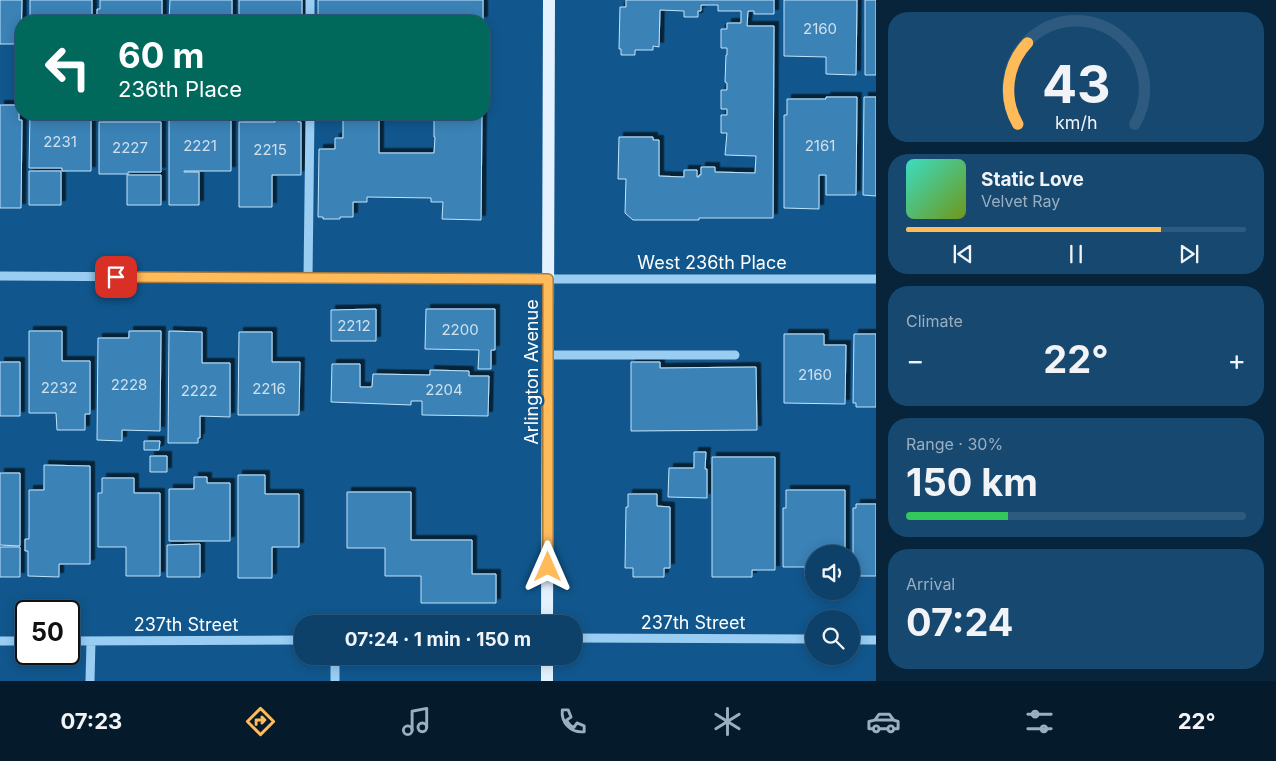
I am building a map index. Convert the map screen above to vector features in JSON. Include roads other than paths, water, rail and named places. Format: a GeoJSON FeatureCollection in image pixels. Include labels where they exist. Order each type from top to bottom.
{"type":"FeatureCollection","features":[{"type":"Feature","properties":{"kind":"main road","name":"Arlington Avenue"},"geometry":{"type":"LineString","coordinates":[[547,615],[549,0]]}},
{"type":"Feature","properties":{"kind":"main road"},"geometry":{"type":"LineString","coordinates":[[547,665],[547,681]]}},
{"type":"Feature","properties":{"kind":"street"},"geometry":{"type":"LineString","coordinates":[[310,0],[310,15]]}},
{"type":"Feature","properties":{"kind":"street"},"geometry":{"type":"LineString","coordinates":[[308,278],[310,120]]}},
{"type":"Feature","properties":{"kind":"street","name":"West 236th Place"},"geometry":{"type":"LineString","coordinates":[[0,276],[876,279]]}},
{"type":"Feature","properties":{"kind":"street"},"geometry":{"type":"LineString","coordinates":[[548,355],[735,355]]}},
{"type":"Feature","properties":{"kind":"street","name":"237th Street"},"geometry":{"type":"LineString","coordinates":[[582,638],[805,639]]}},
{"type":"Feature","properties":{"kind":"street","name":"237th Street"},"geometry":{"type":"LineString","coordinates":[[80,641],[294,640]]}},
{"type":"Feature","properties":{"kind":"street"},"geometry":{"type":"LineString","coordinates":[[860,640],[876,640]]}},
{"type":"Feature","properties":{"kind":"street"},"geometry":{"type":"LineString","coordinates":[[0,642],[15,641]]}},
{"type":"Feature","properties":{"kind":"street"},"geometry":{"type":"LineString","coordinates":[[90,641],[90,681]]}},
{"type":"Feature","properties":{"kind":"street"},"geometry":{"type":"LineString","coordinates":[[335,665],[335,681]]}}]}
